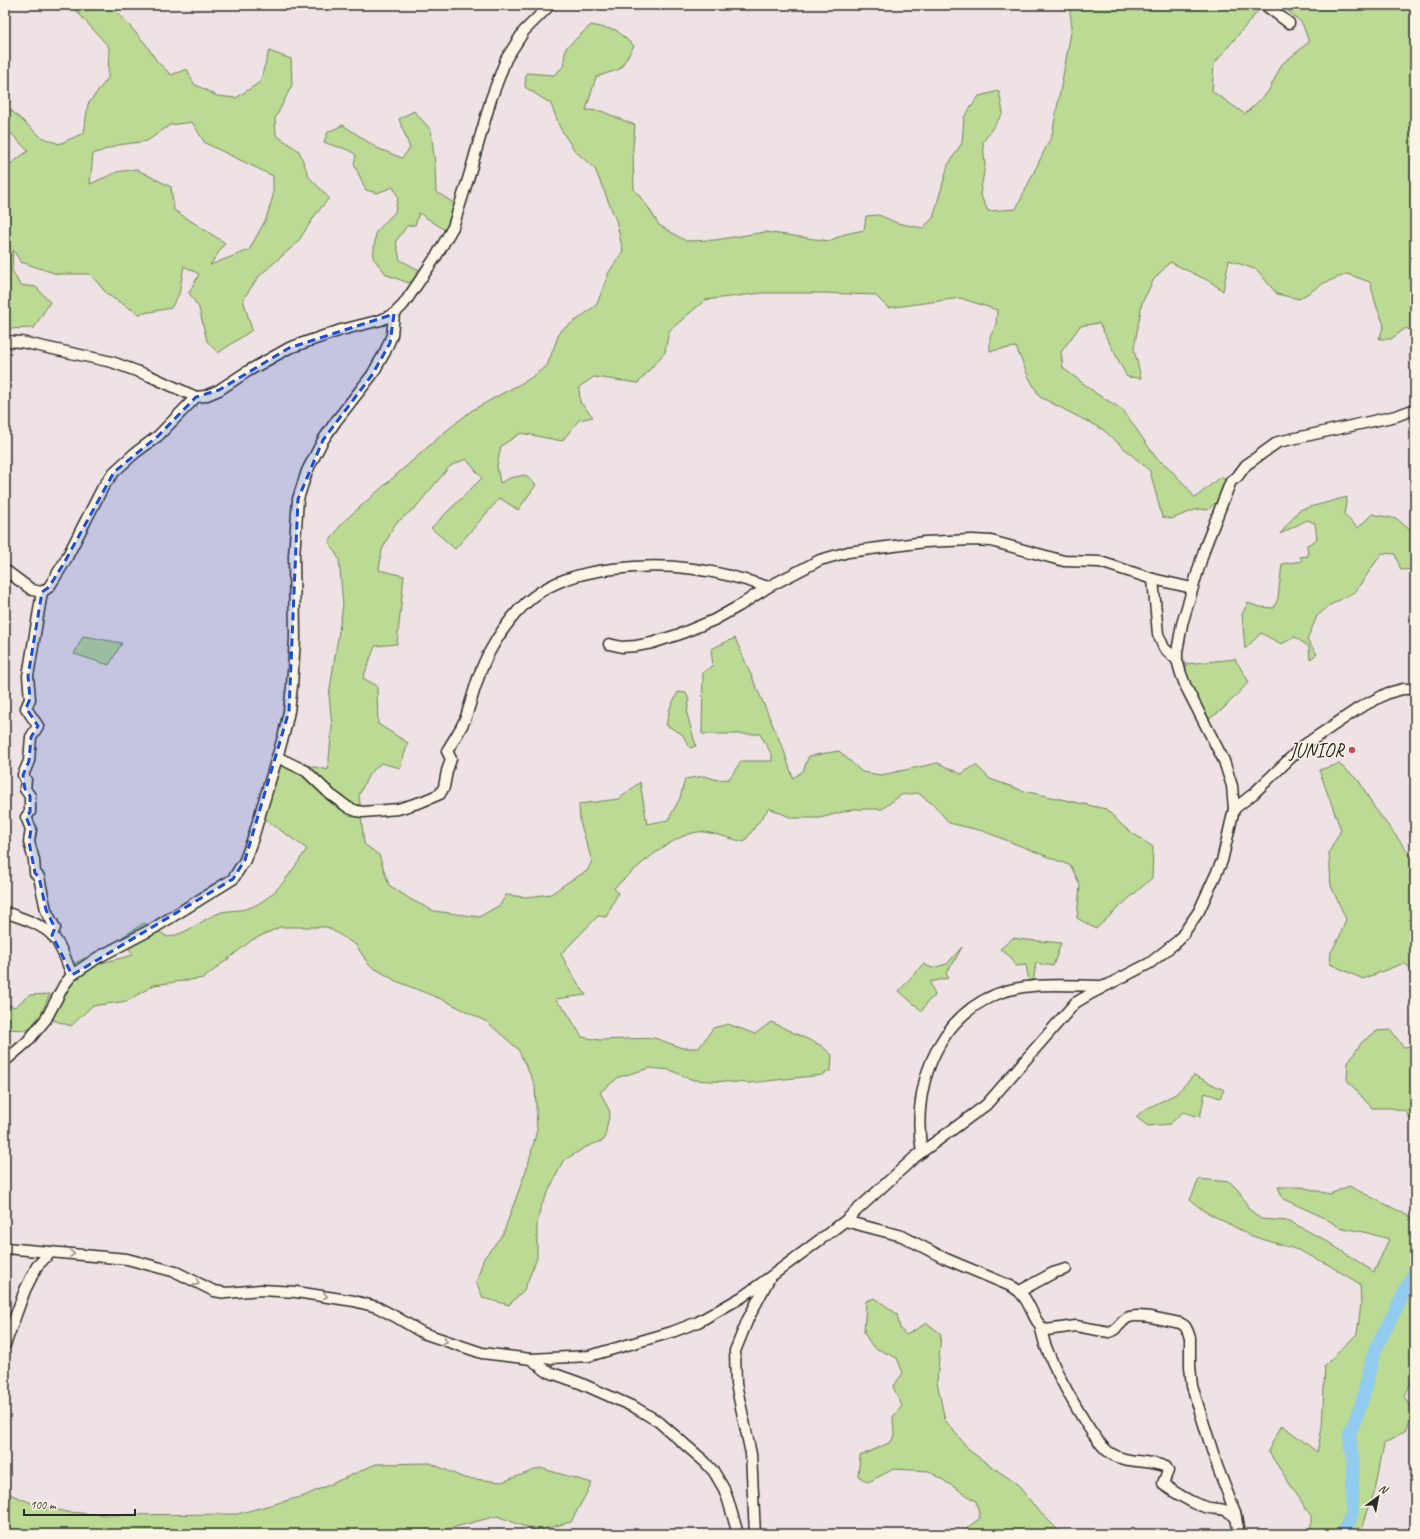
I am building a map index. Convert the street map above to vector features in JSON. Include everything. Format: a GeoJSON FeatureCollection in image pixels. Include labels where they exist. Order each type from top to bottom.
{"type":"FeatureCollection","features":[{"type":"Feature","properties":{"kind":"street"},"geometry":{"type":"LineString","coordinates":[[5,341],[28,343],[112,362],[150,376],[196,397],[205,396],[219,390],[290,348],[341,330],[381,320],[394,314],[412,292],[437,255],[453,227],[491,99],[506,59],[524,31],[550,5]]}},
{"type":"Feature","properties":{"kind":"street"},"geometry":{"type":"LineString","coordinates":[[1265,5],[1289,23]]}},
{"type":"Feature","properties":{"kind":"street"},"geometry":{"type":"LineString","coordinates":[[5,1061],[27,1042],[46,1019],[58,996],[72,975],[96,958],[154,928],[233,879],[245,860],[288,719],[295,638],[294,556],[298,499],[307,471],[323,440],[372,375],[385,352],[392,336],[394,314]]}},
{"type":"Feature","properties":{"kind":"street"},"geometry":{"type":"LineString","coordinates":[[52,935],[55,928],[46,910],[39,877],[35,873],[34,860],[29,842],[31,829],[26,817],[30,812],[30,796],[25,789],[26,780],[23,775],[29,761],[31,737],[38,726],[26,708],[30,699],[28,676],[42,592],[49,587],[64,563],[103,487],[114,472],[135,453],[158,436],[196,397]]}},
{"type":"Feature","properties":{"kind":"street"},"geometry":{"type":"LineString","coordinates":[[5,1248],[127,1259],[176,1272],[214,1291],[226,1293],[261,1290],[296,1292],[354,1301],[377,1307],[423,1333],[482,1353],[531,1359],[589,1356],[672,1332],[698,1322],[720,1311],[770,1277],[845,1221],[922,1152],[986,1105],[1024,1064],[1068,1011],[1083,998],[1150,963],[1171,947],[1186,931],[1199,911],[1219,867],[1227,844],[1234,809],[1232,786],[1224,761],[1186,687],[1177,660],[1179,633],[1205,547],[1231,481],[1237,477],[1246,465],[1278,442],[1396,416],[1415,409]]}},
{"type":"Feature","properties":{"kind":"street"},"geometry":{"type":"LineString","coordinates":[[609,644],[622,647],[636,646],[652,643],[680,634],[714,620],[768,587],[820,560],[848,552],[925,542],[972,540],[991,541],[1064,561],[1100,562],[1152,579],[1192,588]]}},
{"type":"Feature","properties":{"kind":"street"},"geometry":{"type":"LineString","coordinates":[[277,757],[306,771],[335,798],[357,811],[363,812],[398,809],[421,802],[437,795],[442,791],[446,771],[451,759],[447,751],[464,722],[481,670],[490,650],[522,607],[534,596],[549,587],[570,578],[591,572],[635,566],[661,565],[694,568],[747,580],[768,587]]}},
{"type":"Feature","properties":{"kind":"street"},"geometry":{"type":"LineString","coordinates":[[5,570],[32,590],[42,592]]}},
{"type":"Feature","properties":{"kind":"street"},"geometry":{"type":"LineString","coordinates":[[1152,579],[1156,620],[1160,641],[1169,654],[1177,660]]}},
{"type":"Feature","properties":{"kind":"street"},"geometry":{"type":"LineString","coordinates":[[1234,809],[1253,794],[1302,746],[1347,715],[1368,702],[1388,693],[1404,689],[1415,689]]}},
{"type":"Feature","properties":{"kind":"street"},"geometry":{"type":"LineString","coordinates":[[5,912],[42,928],[52,935],[62,950],[72,975]]}},
{"type":"Feature","properties":{"kind":"street"},"geometry":{"type":"LineString","coordinates":[[922,1152],[919,1138],[920,1105],[928,1070],[934,1053],[943,1038],[966,1013],[981,1002],[1014,990],[1056,985],[1105,986]]}},
{"type":"Feature","properties":{"kind":"street"},"geometry":{"type":"LineString","coordinates":[[845,1221],[902,1236],[944,1258],[1020,1292],[1025,1297],[1040,1326],[1045,1344],[1070,1397],[1102,1446],[1110,1453],[1120,1457],[1166,1467],[1168,1471],[1162,1483],[1164,1485],[1197,1504],[1204,1507],[1227,1510],[1236,1518]]}},
{"type":"Feature","properties":{"kind":"street"},"geometry":{"type":"LineString","coordinates":[[5,1345],[22,1297],[37,1266],[51,1252]]}},
{"type":"Feature","properties":{"kind":"street"},"geometry":{"type":"LineString","coordinates":[[1020,1292],[1053,1273],[1066,1269]]}},
{"type":"Feature","properties":{"kind":"street"},"geometry":{"type":"LineString","coordinates":[[755,1534],[752,1454],[736,1384],[735,1351],[748,1319],[770,1277]]}},
{"type":"Feature","properties":{"kind":"street"},"geometry":{"type":"LineString","coordinates":[[1040,1326],[1046,1330],[1076,1326],[1109,1332],[1117,1328],[1132,1316],[1180,1323],[1185,1326],[1190,1338],[1192,1386],[1217,1466],[1235,1512],[1239,1534]]}},
{"type":"Feature","properties":{"kind":"street"},"geometry":{"type":"LineString","coordinates":[[531,1359],[546,1371],[580,1383],[636,1408],[659,1422],[704,1461],[714,1472],[724,1489],[738,1534]]}},
{"type":"Feature","properties":{"kind":"highlighted area"},"geometry":{"type":"Polygon","coordinates":[[[394,314],[390,343],[372,375],[323,440],[298,499],[289,711],[245,860],[233,879],[72,975],[52,935],[55,928],[46,910],[39,877],[35,873],[29,842],[31,829],[26,817],[30,812],[30,796],[25,789],[23,775],[29,761],[31,737],[38,726],[26,708],[30,699],[28,676],[42,592],[49,587],[64,563],[114,472],[158,436],[196,397],[219,390],[289,348],[394,314]]]}},
{"type":"Feature","properties":{"kind":"green space"},"geometry":{"type":"Polygon","coordinates":[[[71,5],[116,5],[117,12],[145,43],[156,60],[171,75],[187,69],[194,84],[217,96],[236,98],[260,82],[269,51],[291,59],[292,85],[275,119],[276,135],[299,151],[309,177],[329,198],[316,214],[297,243],[260,275],[243,299],[252,330],[218,353],[207,341],[199,308],[189,293],[199,274],[184,266],[179,294],[171,308],[139,314],[108,295],[90,274],[57,274],[21,262],[13,250],[12,270],[20,285],[36,287],[50,302],[34,328],[6,329],[5,168],[28,151],[5,127],[5,105],[41,137],[59,144],[84,133],[88,104],[108,78],[109,47],[71,5]],[[192,122],[170,125],[147,141],[118,145],[93,154],[90,184],[117,172],[136,169],[171,187],[174,210],[225,243],[210,265],[249,250],[266,219],[273,196],[273,176],[205,143],[192,122]]]}},
{"type":"Feature","properties":{"kind":"green space"},"geometry":{"type":"Polygon","coordinates":[[[1069,5],[1263,5],[1214,64],[1212,91],[1245,114],[1268,92],[1282,64],[1309,42],[1302,23],[1281,5],[1415,5],[1415,333],[1406,328],[1391,339],[1379,339],[1384,325],[1376,305],[1370,282],[1347,274],[1324,283],[1299,299],[1277,294],[1257,270],[1229,260],[1223,291],[1211,282],[1170,262],[1154,279],[1142,303],[1134,349],[1141,378],[1127,377],[1099,323],[1080,326],[1061,352],[1063,368],[1097,394],[1123,410],[1157,459],[1167,466],[1195,498],[1220,477],[1226,480],[1221,497],[1208,510],[1198,509],[1171,519],[1162,517],[1150,471],[1102,429],[1040,397],[1028,376],[1016,347],[990,351],[990,337],[996,325],[997,310],[960,298],[888,308],[875,295],[824,293],[762,293],[705,300],[669,331],[665,352],[638,383],[594,377],[579,387],[580,402],[593,417],[579,420],[562,441],[521,433],[501,446],[497,466],[500,483],[510,478],[525,475],[536,485],[518,510],[500,498],[455,549],[431,528],[482,478],[466,459],[450,466],[416,507],[395,524],[382,550],[379,570],[404,576],[397,644],[375,646],[363,678],[377,686],[378,724],[408,743],[400,768],[381,763],[369,774],[359,795],[364,844],[379,855],[389,885],[410,899],[434,911],[479,917],[500,905],[506,895],[527,897],[551,894],[587,871],[592,861],[580,822],[579,804],[619,799],[640,782],[647,824],[668,820],[680,798],[685,779],[704,776],[718,780],[729,779],[741,761],[772,761],[772,755],[760,734],[702,734],[703,672],[713,666],[711,649],[735,638],[784,751],[793,778],[803,771],[809,756],[839,751],[862,772],[881,775],[938,763],[961,774],[976,765],[990,779],[1024,791],[1106,809],[1125,828],[1153,847],[1152,878],[1096,929],[1077,918],[1080,885],[1071,866],[983,831],[949,823],[935,806],[918,793],[901,795],[882,809],[854,809],[820,818],[792,818],[769,808],[744,842],[705,832],[694,833],[669,843],[656,852],[614,888],[618,893],[606,917],[598,916],[561,954],[571,973],[586,995],[555,999],[566,1011],[582,1037],[600,1040],[655,1038],[682,1048],[699,1048],[713,1028],[728,1024],[755,1034],[771,1022],[822,1046],[832,1055],[831,1070],[822,1075],[749,1083],[693,1080],[670,1070],[650,1068],[619,1077],[600,1092],[610,1112],[604,1140],[586,1147],[563,1161],[540,1209],[537,1225],[537,1258],[524,1290],[509,1305],[483,1298],[476,1282],[484,1258],[503,1234],[528,1165],[537,1130],[535,1085],[518,1049],[487,1022],[446,1001],[396,981],[369,965],[356,945],[327,927],[280,927],[252,940],[204,978],[154,985],[127,1001],[92,1006],[71,1026],[53,1020],[54,1014],[73,981],[73,964],[85,958],[98,964],[133,955],[122,937],[144,923],[168,937],[190,929],[222,912],[243,910],[259,904],[275,891],[289,875],[307,849],[262,817],[283,760],[328,770],[332,726],[329,695],[343,605],[339,559],[329,542],[343,522],[446,431],[471,411],[526,381],[547,366],[560,331],[597,304],[609,272],[623,251],[616,220],[595,169],[575,151],[560,128],[551,104],[525,87],[526,73],[554,75],[563,67],[566,48],[591,25],[616,30],[634,46],[620,69],[596,77],[586,110],[601,111],[635,125],[633,148],[634,189],[648,207],[659,225],[686,241],[715,240],[765,232],[829,241],[845,234],[864,230],[866,216],[879,215],[897,223],[923,228],[933,218],[948,165],[962,143],[964,117],[979,96],[999,91],[1003,113],[983,142],[985,166],[980,194],[988,211],[1016,209],[1052,135],[1072,27],[1069,5]]]}},
{"type":"Feature","properties":{"kind":"green space"},"geometry":{"type":"Polygon","coordinates":[[[414,111],[431,130],[435,164],[436,192],[464,209],[451,234],[419,213],[415,225],[407,226],[396,241],[400,260],[425,273],[409,283],[387,275],[373,258],[376,232],[395,212],[398,197],[393,187],[377,193],[366,190],[354,164],[356,155],[348,150],[324,142],[328,132],[343,125],[377,148],[402,158],[410,148],[399,119],[414,111]]]}},
{"type":"Feature","properties":{"kind":"green space"},"geometry":{"type":"Polygon","coordinates":[[[1347,497],[1344,515],[1358,528],[1372,514],[1397,519],[1410,530],[1415,529],[1415,569],[1401,570],[1395,554],[1382,553],[1355,592],[1330,605],[1317,616],[1307,640],[1317,654],[1310,659],[1309,647],[1295,637],[1281,644],[1261,633],[1245,649],[1242,614],[1248,603],[1259,607],[1274,608],[1278,598],[1282,564],[1302,561],[1300,557],[1308,556],[1307,545],[1317,540],[1315,523],[1307,520],[1280,534],[1299,510],[1347,497]]]}},
{"type":"Feature","properties":{"kind":"green space"},"geometry":{"type":"Polygon","coordinates":[[[83,636],[122,643],[109,665],[74,654],[83,636]]]}},
{"type":"Feature","properties":{"kind":"green space"},"geometry":{"type":"Polygon","coordinates":[[[1235,659],[1249,682],[1223,709],[1209,719],[1186,678],[1186,664],[1235,659]]]}},
{"type":"Feature","properties":{"kind":"green space"},"geometry":{"type":"Polygon","coordinates":[[[678,692],[686,693],[689,700],[687,714],[696,746],[690,748],[682,734],[666,725],[670,708],[678,692]]]}},
{"type":"Feature","properties":{"kind":"green space"},"geometry":{"type":"Polygon","coordinates":[[[1339,764],[1359,781],[1374,807],[1415,861],[1415,973],[1404,963],[1363,979],[1330,964],[1331,952],[1340,936],[1346,919],[1331,886],[1329,852],[1341,830],[1319,770],[1339,764]]]}},
{"type":"Feature","properties":{"kind":"green space"},"geometry":{"type":"Polygon","coordinates":[[[1013,938],[1061,943],[1053,966],[1036,963],[1033,984],[1029,981],[1026,965],[1015,966],[1012,958],[1000,949],[1013,938]]]}},
{"type":"Feature","properties":{"kind":"green space"},"geometry":{"type":"Polygon","coordinates":[[[962,947],[946,973],[948,978],[930,982],[935,996],[928,1001],[922,1011],[899,991],[923,964],[932,968],[947,964],[962,947]]]}},
{"type":"Feature","properties":{"kind":"green space"},"geometry":{"type":"Polygon","coordinates":[[[50,994],[41,1014],[28,1030],[5,1029],[5,1004],[15,1007],[29,995],[50,994]]]}},
{"type":"Feature","properties":{"kind":"green space"},"geometry":{"type":"Polygon","coordinates":[[[1415,1017],[1415,1125],[1405,1111],[1391,1108],[1372,1108],[1347,1080],[1348,1062],[1362,1042],[1377,1031],[1391,1030],[1403,1047],[1412,1046],[1413,1019],[1415,1017]]]}},
{"type":"Feature","properties":{"kind":"green space"},"geometry":{"type":"Polygon","coordinates":[[[1194,1075],[1224,1090],[1220,1098],[1205,1093],[1200,1117],[1183,1112],[1170,1124],[1148,1126],[1136,1117],[1144,1110],[1176,1094],[1194,1075]]]}},
{"type":"Feature","properties":{"kind":"green space"},"geometry":{"type":"Polygon","coordinates":[[[1199,1179],[1230,1182],[1239,1191],[1249,1209],[1261,1219],[1289,1221],[1325,1240],[1374,1272],[1389,1239],[1339,1227],[1323,1217],[1283,1199],[1278,1187],[1301,1187],[1330,1194],[1349,1186],[1415,1220],[1415,1372],[1405,1397],[1414,1412],[1405,1431],[1384,1444],[1375,1490],[1360,1534],[1311,1534],[1311,1516],[1268,1451],[1282,1425],[1317,1452],[1322,1428],[1325,1365],[1357,1334],[1361,1304],[1360,1284],[1327,1264],[1298,1250],[1252,1236],[1204,1211],[1190,1200],[1199,1179]]]}},
{"type":"Feature","properties":{"kind":"green space"},"geometry":{"type":"Polygon","coordinates":[[[875,1298],[897,1314],[900,1328],[906,1335],[927,1323],[941,1334],[937,1382],[945,1420],[971,1452],[1017,1484],[1036,1508],[1062,1534],[974,1534],[967,1528],[980,1518],[976,1501],[929,1471],[894,1469],[868,1482],[858,1476],[860,1456],[891,1442],[894,1435],[893,1417],[902,1406],[893,1387],[903,1373],[897,1358],[873,1347],[864,1333],[866,1301],[875,1298]]]}},
{"type":"Feature","properties":{"kind":"green space"},"geometry":{"type":"Polygon","coordinates":[[[430,1463],[464,1478],[502,1482],[540,1468],[592,1483],[571,1522],[536,1531],[497,1516],[451,1528],[398,1534],[5,1534],[5,1492],[36,1505],[67,1512],[108,1515],[237,1514],[304,1496],[376,1464],[430,1463]]]}},
{"type":"Feature","properties":{"kind":"waterway"},"geometry":{"type":"LineString","coordinates":[[1343,1534],[1352,1513],[1353,1455],[1349,1435],[1361,1405],[1374,1352],[1415,1271]]}},
{"type":"Feature","properties":{"kind":"place","name":"JUNIOR"},"geometry":{"type":"Point","coordinates":[1352,750]}}]}
